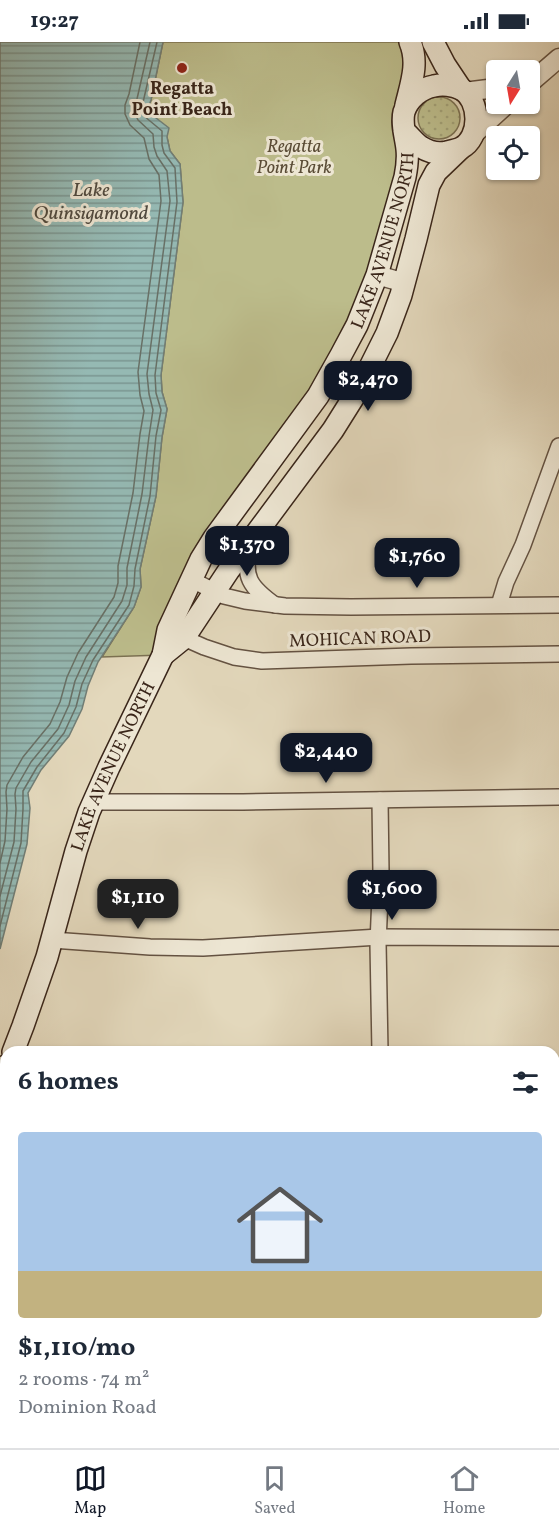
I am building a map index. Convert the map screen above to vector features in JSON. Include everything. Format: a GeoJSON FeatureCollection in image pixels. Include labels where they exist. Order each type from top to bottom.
{"type":"FeatureCollection","features":[{"type":"Feature","properties":{"kind":"main road","name":"LAKE AVENUE NORTH"},"geometry":{"type":"LineString","coordinates":[[176,634],[192,580],[201,559],[318,396],[357,325],[377,275],[405,177],[407,158],[404,120],[415,68],[414,51],[410,42]]}},
{"type":"Feature","properties":{"kind":"main road"},"geometry":{"type":"LineString","coordinates":[[433,42],[445,65],[468,96],[475,110],[476,121],[467,142],[443,153],[429,151],[420,146],[404,120],[417,93],[437,85],[448,85],[463,90]]}},
{"type":"Feature","properties":{"kind":"main road","name":"LAKE AVENUE NORTH"},"geometry":{"type":"LineString","coordinates":[[15,1046],[52,940],[76,851],[93,802],[163,655],[176,634],[214,592],[320,448],[360,387],[387,333],[405,283],[429,185],[436,172],[467,142]]}},
{"type":"Feature","properties":{"kind":"street"},"geometry":{"type":"LineString","coordinates":[[540,71],[559,58]]}},
{"type":"Feature","properties":{"kind":"street"},"geometry":{"type":"LineString","coordinates":[[463,90],[486,89]]}},
{"type":"Feature","properties":{"kind":"street"},"geometry":{"type":"LineString","coordinates":[[467,142],[496,114]]}},
{"type":"Feature","properties":{"kind":"street"},"geometry":{"type":"LineString","coordinates":[[377,275],[405,283]]}},
{"type":"Feature","properties":{"kind":"street"},"geometry":{"type":"LineString","coordinates":[[499,605],[559,446]]}},
{"type":"Feature","properties":{"kind":"street"},"geometry":{"type":"LineString","coordinates":[[251,541],[247,557],[248,577],[261,595],[275,605]]}},
{"type":"Feature","properties":{"kind":"street"},"geometry":{"type":"LineString","coordinates":[[192,580],[224,596],[275,605],[342,607],[558,603]]}},
{"type":"Feature","properties":{"kind":"street","name":"MOHICAN ROAD"},"geometry":{"type":"LineString","coordinates":[[176,634],[234,657],[261,661],[559,654]]}},
{"type":"Feature","properties":{"kind":"street"},"geometry":{"type":"LineString","coordinates":[[93,802],[559,797]]}},
{"type":"Feature","properties":{"kind":"street"},"geometry":{"type":"LineString","coordinates":[[380,800],[381,873],[378,937],[380,1046]]}},
{"type":"Feature","properties":{"kind":"street"},"geometry":{"type":"LineString","coordinates":[[52,940],[150,947],[203,948],[378,937],[559,938]]}},
{"type":"Feature","properties":{"kind":"green space","name":"Regatta Point Park"},"geometry":{"type":"Polygon","coordinates":[[[163,42],[410,42],[407,152],[368,299],[243,496],[163,655],[102,657],[134,607],[141,587],[140,569],[156,496],[167,409],[162,392],[161,375],[183,202],[180,164],[170,151],[167,137],[147,111],[163,42]]]}},
{"type":"Feature","properties":{"kind":"green space"},"geometry":{"type":"Polygon","coordinates":[[[439,97],[447,98],[454,103],[459,110],[459,126],[454,133],[447,138],[439,139],[431,138],[424,133],[419,126],[418,118],[419,110],[424,103],[431,98],[439,97]]]}},
{"type":"Feature","properties":{"kind":"water","name":"Lake Quinsigamond"},"geometry":{"type":"Polygon","coordinates":[[[0,42],[163,42],[147,111],[169,128],[167,137],[170,151],[180,164],[183,202],[161,375],[162,392],[167,409],[156,496],[140,569],[141,587],[134,607],[98,662],[82,709],[69,736],[41,770],[28,793],[30,808],[27,844],[0,949],[0,42]]]}},
{"type":"Feature","properties":{"kind":"place","name":"Regatta Point Beach"},"geometry":{"type":"Point","coordinates":[182,68]}}]}
